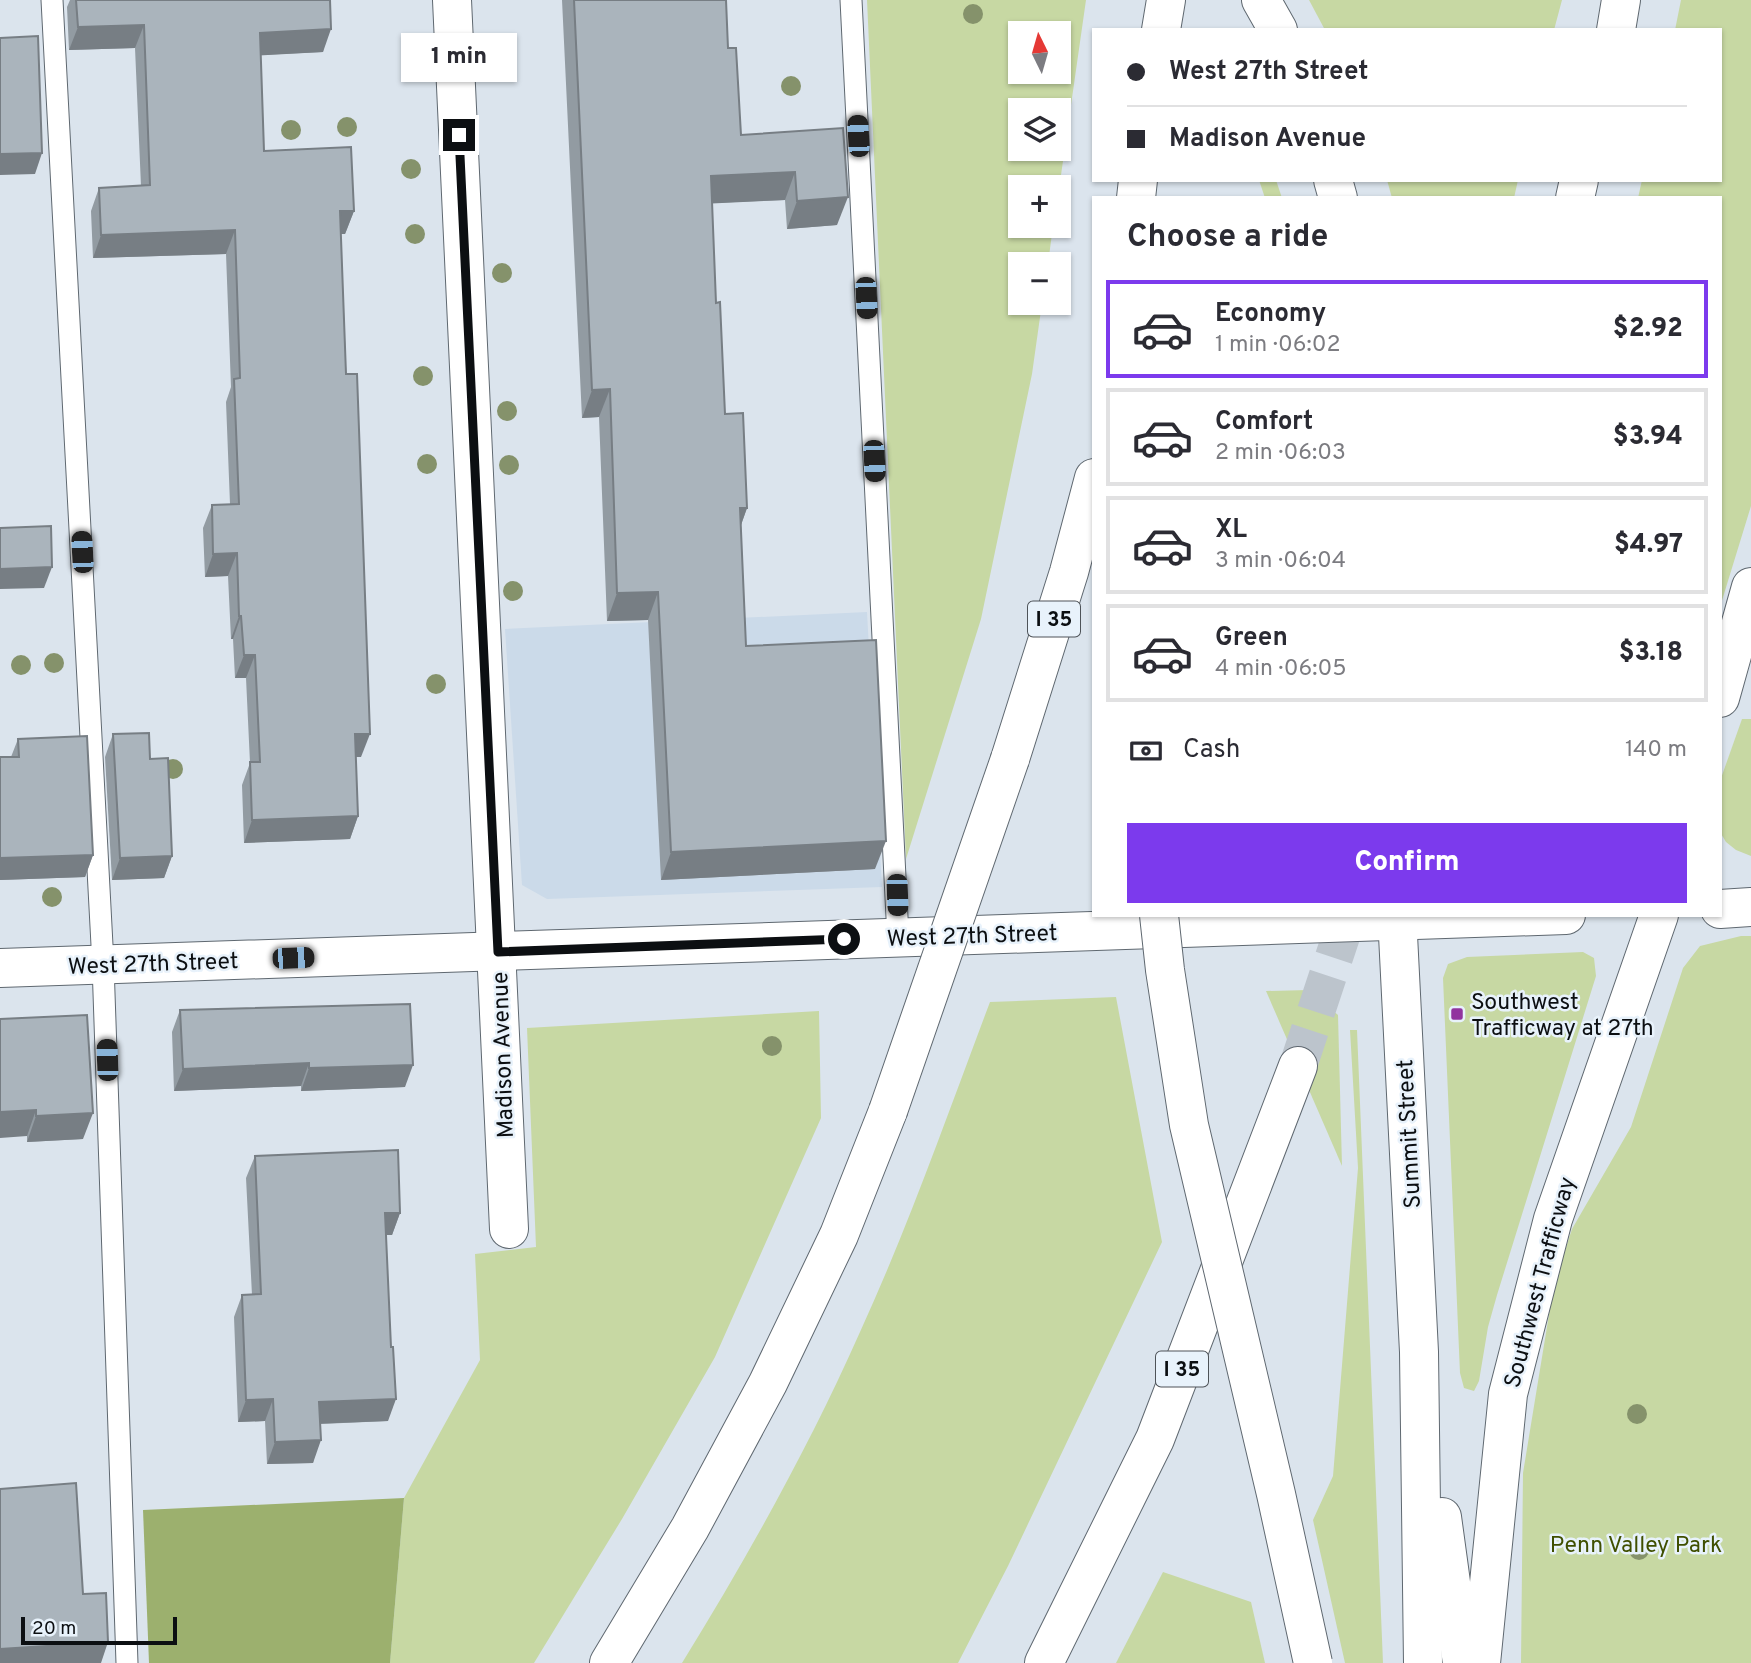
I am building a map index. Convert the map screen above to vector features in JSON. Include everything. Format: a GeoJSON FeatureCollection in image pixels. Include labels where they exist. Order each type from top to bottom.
{"type":"FeatureCollection","features":[{"type":"Feature","properties":{"kind":"main road","name":"Madison Avenue"},"geometry":{"type":"LineString","coordinates":[[452,0],[509,1229]]}},
{"type":"Feature","properties":{"kind":"main road"},"geometry":{"type":"LineString","coordinates":[[1161,28],[1166,0]]}},
{"type":"Feature","properties":{"kind":"main road"},"geometry":{"type":"LineString","coordinates":[[1261,0],[1277,28]]}},
{"type":"Feature","properties":{"kind":"main road"},"geometry":{"type":"LineString","coordinates":[[1616,28],[1621,0]]}},
{"type":"Feature","properties":{"kind":"main road","name":"I 35"},"geometry":{"type":"LineString","coordinates":[[609,1663],[691,1528],[768,1383],[839,1235],[888,1111],[1010,759],[1069,572],[1092,486]]}},
{"type":"Feature","properties":{"kind":"main road"},"geometry":{"type":"LineString","coordinates":[[1722,691],[1750,597]]}},
{"type":"Feature","properties":{"kind":"main road"},"geometry":{"type":"LineString","coordinates":[[1722,909],[1751,907]]}},
{"type":"Feature","properties":{"kind":"main road"},"geometry":{"type":"LineString","coordinates":[[1159,917],[1189,1125],[1313,1663]]}},
{"type":"Feature","properties":{"kind":"main road","name":"West 27th Street"},"geometry":{"type":"LineString","coordinates":[[0,968],[1453,917]]}},
{"type":"Feature","properties":{"kind":"main road","name":"Southwest Trafficway"},"geometry":{"type":"LineString","coordinates":[[1481,1663],[1508,1394],[1553,1219],[1658,917]]}},
{"type":"Feature","properties":{"kind":"main road","name":"Summit Street"},"geometry":{"type":"LineString","coordinates":[[1397,918],[1419,1352],[1423,1663]]}},
{"type":"Feature","properties":{"kind":"main road","name":"I 35"},"geometry":{"type":"LineString","coordinates":[[1044,1663],[1155,1439],[1298,1066]]}},
{"type":"Feature","properties":{"kind":"main road","name":"Summit Street"},"geometry":{"type":"LineString","coordinates":[[1419,1352],[1462,1663]]}},
{"type":"Feature","properties":{"kind":"lane"},"geometry":{"type":"LineString","coordinates":[[52,0],[103,964],[127,1663]]}},
{"type":"Feature","properties":{"kind":"lane"},"geometry":{"type":"LineString","coordinates":[[851,0],[898,937]]}},
{"type":"Feature","properties":{"kind":"shaded area"},"geometry":{"type":"Polygon","coordinates":[[[867,612],[882,887],[547,899],[522,885],[505,629],[867,612]]]}},
{"type":"Feature","properties":{"kind":"green space"},"geometry":{"type":"Polygon","coordinates":[[[867,0],[1086,0],[1071,105],[1071,98],[1008,98],[1008,161],[1063,161],[1061,175],[1008,175],[1008,238],[1051,238],[1050,252],[1008,252],[1008,315],[1040,315],[1032,374],[981,619],[906,859],[867,0]]]}},
{"type":"Feature","properties":{"kind":"green space"},"geometry":{"type":"Polygon","coordinates":[[[1309,0],[1562,0],[1555,28],[1324,28],[1309,0]]]}},
{"type":"Feature","properties":{"kind":"green space"},"geometry":{"type":"Polygon","coordinates":[[[1681,0],[1751,0],[1751,506],[1722,600],[1722,196],[1638,196],[1642,182],[1722,182],[1722,28],[1675,28],[1681,0]]]}},
{"type":"Feature","properties":{"kind":"green space"},"geometry":{"type":"Polygon","coordinates":[[[1260,182],[1277,182],[1281,196],[1264,196],[1260,182]]]}},
{"type":"Feature","properties":{"kind":"green space"},"geometry":{"type":"Polygon","coordinates":[[[1388,182],[1518,182],[1514,196],[1391,196],[1388,182]]]}},
{"type":"Feature","properties":{"kind":"green space"},"geometry":{"type":"Polygon","coordinates":[[[1742,719],[1751,719],[1751,856],[1736,850],[1722,835],[1722,775],[1742,719]]]}},
{"type":"Feature","properties":{"kind":"green space","name":"Penn Valley Park"},"geometry":{"type":"Polygon","coordinates":[[[1751,936],[1751,1663],[1521,1663],[1523,1473],[1554,1284],[1572,1229],[1631,1127],[1683,968],[1700,946],[1751,936]]]}},
{"type":"Feature","properties":{"kind":"green space"},"geometry":{"type":"Polygon","coordinates":[[[1583,952],[1594,958],[1596,976],[1497,1295],[1488,1327],[1479,1381],[1474,1391],[1464,1388],[1460,1373],[1443,978],[1448,964],[1467,957],[1583,952]]]}},
{"type":"Feature","properties":{"kind":"green space"},"geometry":{"type":"Polygon","coordinates":[[[1309,990],[1338,1015],[1342,1166],[1266,991],[1309,990]]]}},
{"type":"Feature","properties":{"kind":"green space"},"geometry":{"type":"Polygon","coordinates":[[[1116,997],[1162,1242],[1008,1566],[958,1663],[682,1663],[777,1500],[840,1375],[912,1210],[990,1002],[1116,997]]]}},
{"type":"Feature","properties":{"kind":"green space"},"geometry":{"type":"Polygon","coordinates":[[[819,1011],[821,1118],[715,1357],[622,1519],[534,1663],[390,1663],[404,1498],[480,1360],[475,1254],[536,1247],[527,1028],[819,1011]]]}},
{"type":"Feature","properties":{"kind":"green space"},"geometry":{"type":"Polygon","coordinates":[[[1350,1030],[1357,1030],[1383,1663],[1345,1663],[1313,1520],[1333,1476],[1358,1168],[1350,1030]]]}},
{"type":"Feature","properties":{"kind":"green space"},"geometry":{"type":"Polygon","coordinates":[[[404,1498],[390,1663],[149,1663],[143,1510],[404,1498]]]}},
{"type":"Feature","properties":{"kind":"green space"},"geometry":{"type":"Polygon","coordinates":[[[1163,1572],[1251,1602],[1265,1663],[1116,1663],[1163,1572]]]}},
{"type":"Feature","properties":{"kind":"building"},"geometry":{"type":"Polygon","coordinates":[[[76,0],[330,0],[331,29],[260,33],[264,151],[351,147],[354,211],[340,211],[346,374],[357,374],[370,734],[355,734],[358,816],[252,820],[250,762],[260,762],[255,655],[244,655],[239,616],[237,553],[213,554],[212,505],[239,504],[234,379],[240,378],[235,230],[101,235],[99,188],[150,185],[144,25],[78,27],[76,0]]]}},
{"type":"Feature","properties":{"kind":"building"},"geometry":{"type":"Polygon","coordinates":[[[574,0],[726,0],[728,48],[736,48],[741,135],[843,128],[848,197],[797,201],[795,172],[711,176],[716,303],[720,302],[725,414],[743,413],[747,508],[740,508],[746,646],[876,640],[886,841],[671,852],[658,592],[617,593],[610,389],[592,390],[574,0]]]}},
{"type":"Feature","properties":{"kind":"building"},"geometry":{"type":"Polygon","coordinates":[[[38,36],[42,153],[0,154],[0,38],[38,36]]]}},
{"type":"Feature","properties":{"kind":"building"},"geometry":{"type":"Polygon","coordinates":[[[51,526],[52,567],[0,569],[0,528],[51,526]]]}},
{"type":"Feature","properties":{"kind":"building"},"geometry":{"type":"Polygon","coordinates":[[[149,733],[150,759],[168,758],[172,856],[120,858],[113,734],[149,733]]]}},
{"type":"Feature","properties":{"kind":"building"},"geometry":{"type":"Polygon","coordinates":[[[87,736],[93,855],[0,858],[0,757],[19,757],[18,739],[87,736]]]}},
{"type":"Feature","properties":{"kind":"building"},"geometry":{"type":"Polygon","coordinates":[[[410,1004],[413,1065],[309,1068],[309,1063],[183,1069],[180,1010],[410,1004]]]}},
{"type":"Feature","properties":{"kind":"building"},"geometry":{"type":"Polygon","coordinates":[[[87,1015],[93,1113],[36,1116],[36,1110],[0,1112],[0,1019],[87,1015]]]}},
{"type":"Feature","properties":{"kind":"building"},"geometry":{"type":"Polygon","coordinates":[[[398,1150],[400,1213],[385,1213],[396,1399],[319,1402],[321,1440],[275,1442],[273,1399],[246,1400],[242,1295],[261,1294],[255,1156],[398,1150]]]}},
{"type":"Feature","properties":{"kind":"building"},"geometry":{"type":"Polygon","coordinates":[[[76,1483],[83,1594],[106,1593],[108,1642],[0,1649],[0,1489],[76,1483]]]}},
{"type":"Feature","properties":{"kind":"tunnel"},"geometry":{"type":"LineString","coordinates":[[1298,1066],[1347,917]]}},
{"type":"Feature","properties":{"kind":"place","name":"Southwest Trafficway at 27th"},"geometry":{"type":"Point","coordinates":[1457,1014]}},
{"type":"Feature","properties":{"kind":"route"},"geometry":{"type":"LineString","coordinates":[[459,135],[498,952],[844,939]]}}]}
